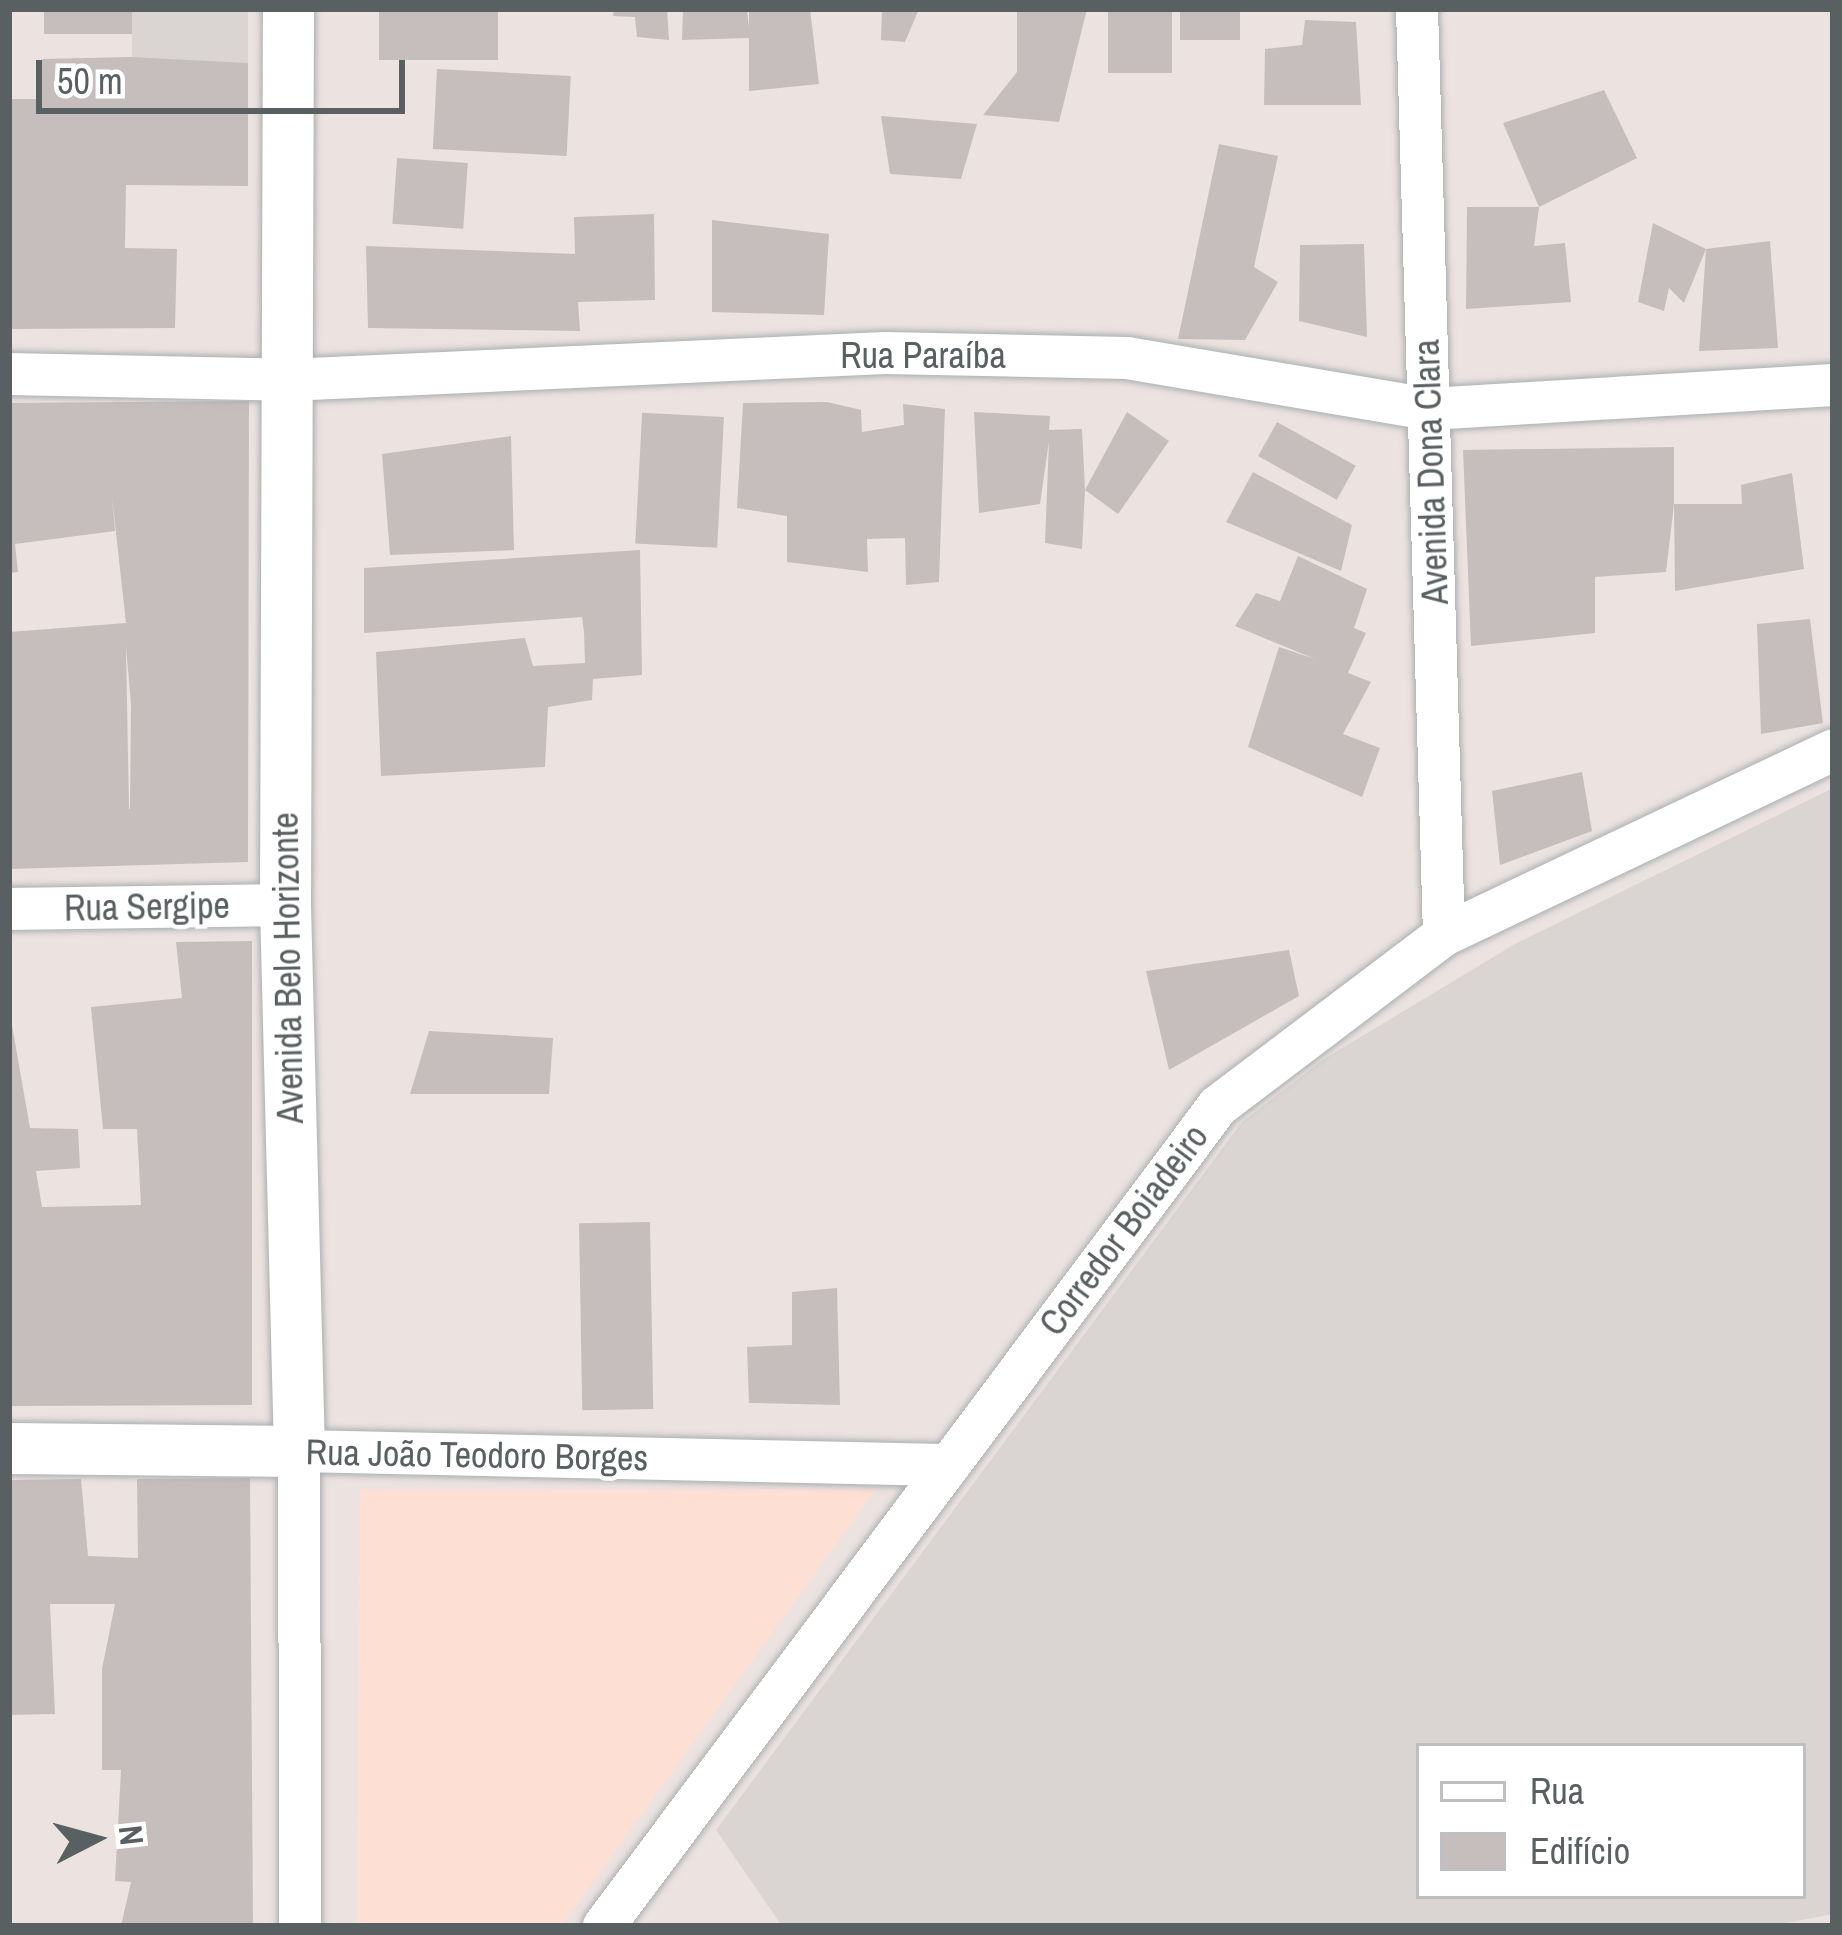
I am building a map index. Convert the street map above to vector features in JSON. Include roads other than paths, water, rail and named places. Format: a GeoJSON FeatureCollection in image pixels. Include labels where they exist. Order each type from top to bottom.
{"type":"FeatureCollection","features":[{"type":"Feature","properties":{"kind":"street","name":"Avenida Belo Horizonte"},"geometry":{"type":"LineString","coordinates":[[288,9],[285,905],[299,1451],[301,1926]]}},
{"type":"Feature","properties":{"kind":"street","name":"Avenida Dona Clara"},"geometry":{"type":"LineString","coordinates":[[1418,9],[1444,935]]}},
{"type":"Feature","properties":{"kind":"street","name":"Rua Paraíba"},"geometry":{"type":"LineString","coordinates":[[9,374],[287,380],[885,353],[1105,358],[1429,409],[1833,385]]}},
{"type":"Feature","properties":{"kind":"street","name":"Corredor Boiadeiro"},"geometry":{"type":"LineString","coordinates":[[604,1926],[944,1465],[1218,1106],[1444,935],[1833,750]]}},
{"type":"Feature","properties":{"kind":"street","name":"Rua Sergipe"},"geometry":{"type":"LineString","coordinates":[[9,909],[285,905]]}},
{"type":"Feature","properties":{"kind":"street","name":"Rua João Teodoro Borges"},"geometry":{"type":"LineString","coordinates":[[9,1448],[944,1465]]}}]}
